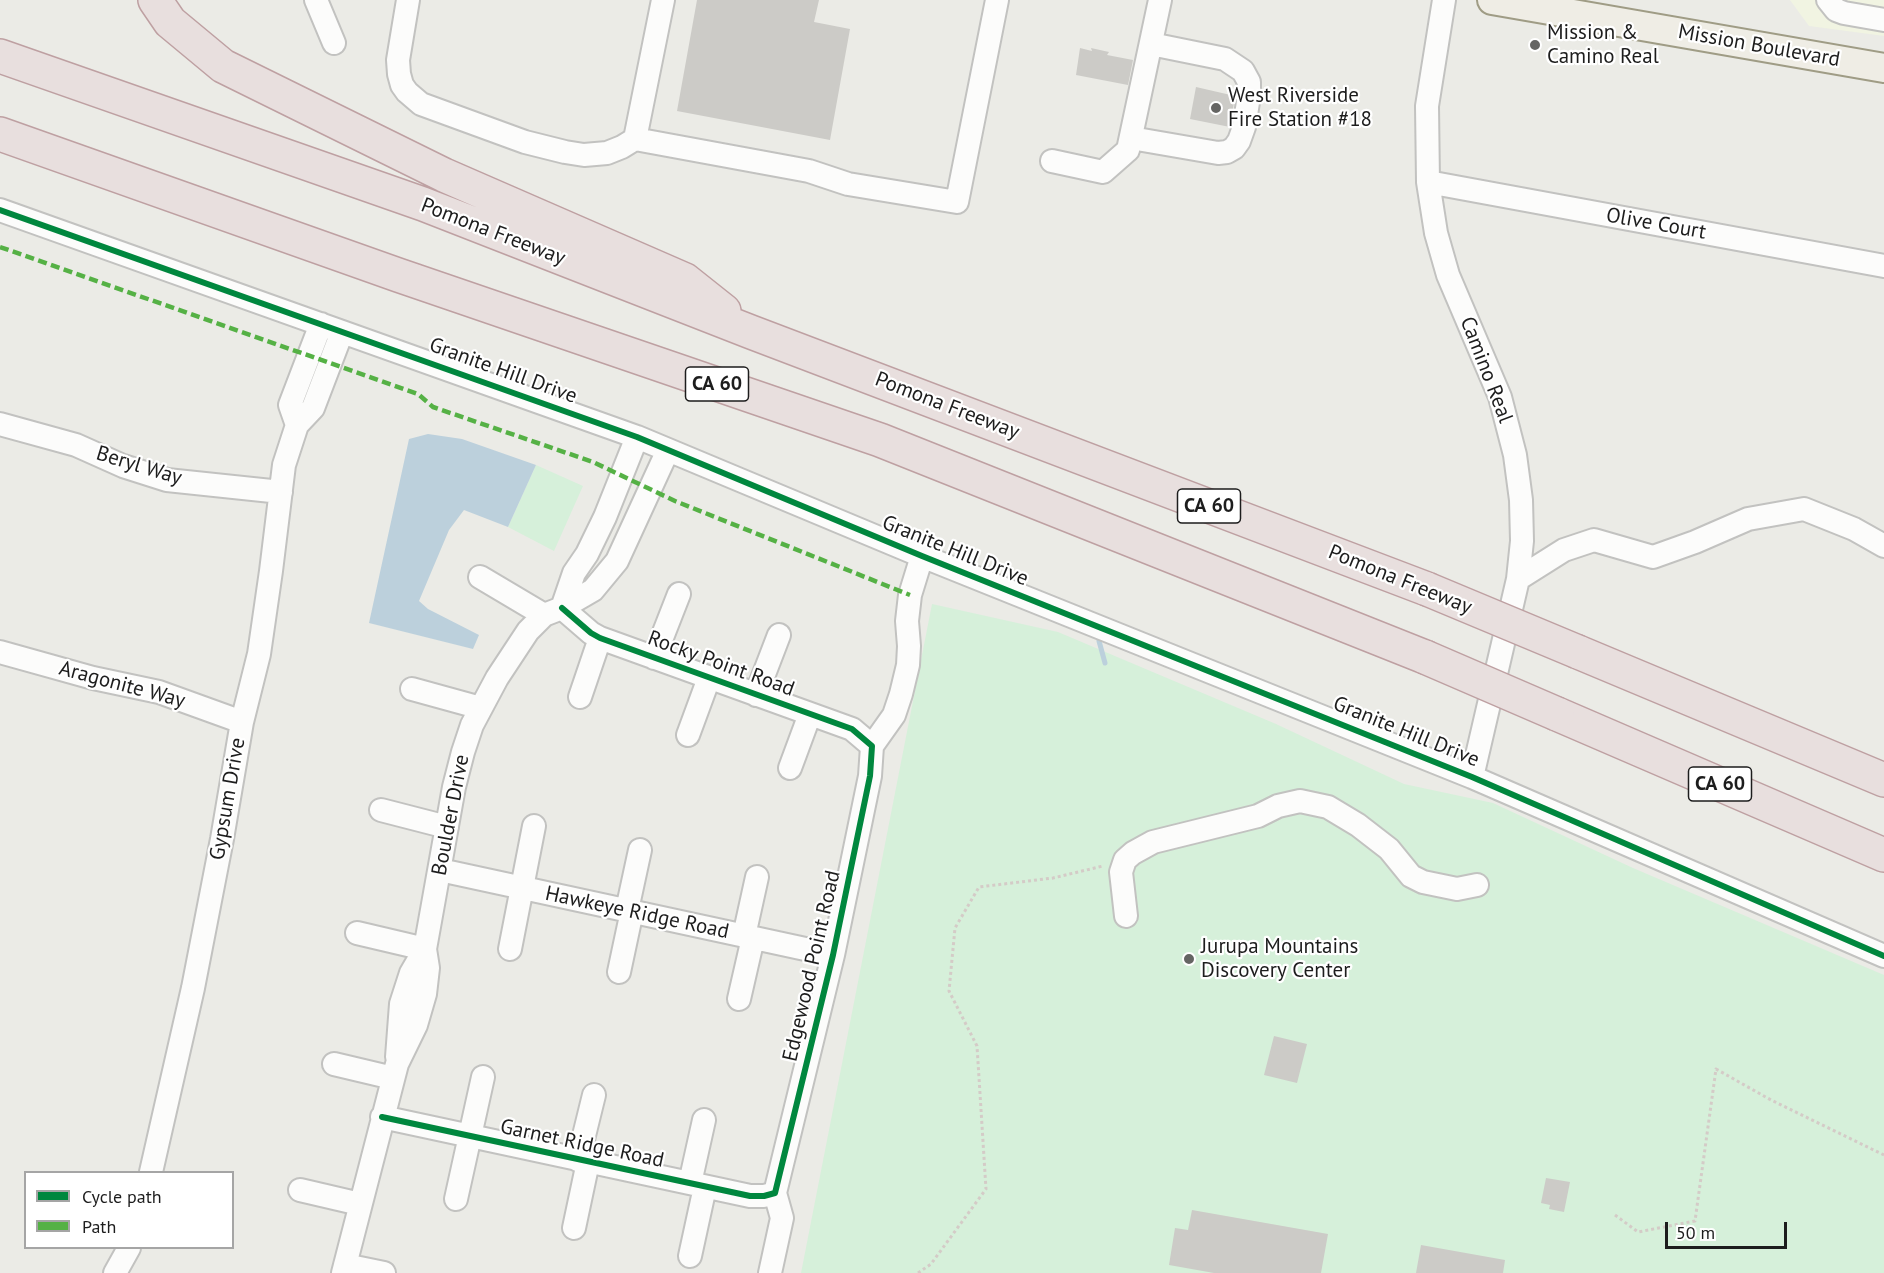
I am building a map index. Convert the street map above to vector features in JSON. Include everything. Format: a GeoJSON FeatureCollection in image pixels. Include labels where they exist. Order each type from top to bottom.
{"type":"FeatureCollection","features":[{"type":"Feature","properties":{"kind":"highway"},"geometry":{"type":"LineString","coordinates":[[155,0],[170,22],[223,66],[444,175],[685,280],[751,332]]}},
{"type":"Feature","properties":{"kind":"highway","name":"Pomona Freeway"},"geometry":{"type":"LineString","coordinates":[[0,56],[423,204],[751,332],[1427,589],[1884,780]]}},
{"type":"Feature","properties":{"kind":"highway","name":"CA 60"},"geometry":{"type":"LineString","coordinates":[[0,134],[398,275],[880,440],[1425,657],[1884,855]]}},
{"type":"Feature","properties":{"kind":"main road","name":"Mission Boulevard"},"geometry":{"type":"LineString","coordinates":[[1492,0],[1884,68]]}},
{"type":"Feature","properties":{"kind":"street"},"geometry":{"type":"LineString","coordinates":[[316,0],[334,43]]}},
{"type":"Feature","properties":{"kind":"street"},"geometry":{"type":"LineString","coordinates":[[408,0],[398,60],[399,74],[407,92],[421,104],[525,142],[565,152],[584,155],[608,153],[635,139],[809,171],[848,184],[957,202],[997,0]]}},
{"type":"Feature","properties":{"kind":"street"},"geometry":{"type":"LineString","coordinates":[[635,139],[663,0]]}},
{"type":"Feature","properties":{"kind":"street"},"geometry":{"type":"LineString","coordinates":[[1052,161],[1103,172],[1128,150],[1160,0]]}},
{"type":"Feature","properties":{"kind":"street","name":"Camino Real"},"geometry":{"type":"LineString","coordinates":[[1444,0],[1427,106],[1428,182],[1436,232],[1448,275],[1500,397],[1515,455],[1521,500],[1522,531],[1518,579],[1472,777]]}},
{"type":"Feature","properties":{"kind":"street"},"geometry":{"type":"LineString","coordinates":[[1828,0],[1836,10],[1844,14],[1884,20]]}},
{"type":"Feature","properties":{"kind":"street"},"geometry":{"type":"LineString","coordinates":[[1131,138],[1227,153],[1234,148],[1244,127],[1249,82],[1243,71],[1225,59],[1151,44]]}},
{"type":"Feature","properties":{"kind":"street","name":"Olive Court"},"geometry":{"type":"LineString","coordinates":[[1428,182],[1884,266]]}},
{"type":"Feature","properties":{"kind":"street","name":"Granite Hill Drive"},"geometry":{"type":"LineString","coordinates":[[0,210],[637,437],[922,556],[1472,777],[1884,956]]}},
{"type":"Feature","properties":{"kind":"street","name":"Gypsum Drive"},"geometry":{"type":"LineString","coordinates":[[152,1171],[193,987],[242,722],[259,654],[272,571],[284,465],[297,425],[313,408],[331,328]]}},
{"type":"Feature","properties":{"kind":"street","name":"Beryl Way"},"geometry":{"type":"LineString","coordinates":[[0,424],[76,446],[123,466],[167,480],[281,492]]}},
{"type":"Feature","properties":{"kind":"street","name":"Boulder Drive"},"geometry":{"type":"LineString","coordinates":[[553,611],[587,554],[605,517],[637,437]]}},
{"type":"Feature","properties":{"kind":"street","name":"Boulder Drive"},"geometry":{"type":"LineString","coordinates":[[344,1269],[395,1071],[400,1004],[411,973],[425,949],[454,788],[463,752],[481,708],[528,630],[553,611],[593,590],[617,561],[668,450]]}},
{"type":"Feature","properties":{"kind":"street"},"geometry":{"type":"LineString","coordinates":[[1518,579],[1563,550],[1594,540],[1653,556],[1695,542],[1748,519],[1804,509],[1854,529],[1884,546]]}},
{"type":"Feature","properties":{"kind":"street"},"geometry":{"type":"LineString","coordinates":[[587,554],[609,570]]}},
{"type":"Feature","properties":{"kind":"street"},"geometry":{"type":"LineString","coordinates":[[872,746],[894,715],[901,693],[908,665],[907,621],[910,595],[922,556]]}},
{"type":"Feature","properties":{"kind":"street","name":"Rocky Point Road"},"geometry":{"type":"LineString","coordinates":[[480,577],[553,611],[600,638],[852,729],[872,746]]}},
{"type":"Feature","properties":{"kind":"street"},"geometry":{"type":"LineString","coordinates":[[654,658],[679,594]]}},
{"type":"Feature","properties":{"kind":"street"},"geometry":{"type":"LineString","coordinates":[[756,694],[778,635]]}},
{"type":"Feature","properties":{"kind":"street"},"geometry":{"type":"LineString","coordinates":[[580,697],[600,638]]}},
{"type":"Feature","properties":{"kind":"street","name":"Aragonite Way"},"geometry":{"type":"LineString","coordinates":[[0,652],[93,678],[159,692],[242,722]]}},
{"type":"Feature","properties":{"kind":"street"},"geometry":{"type":"LineString","coordinates":[[688,735],[709,678]]}},
{"type":"Feature","properties":{"kind":"street"},"geometry":{"type":"LineString","coordinates":[[412,689],[481,708]]}},
{"type":"Feature","properties":{"kind":"street"},"geometry":{"type":"LineString","coordinates":[[790,768],[810,714]]}},
{"type":"Feature","properties":{"kind":"street","name":"Edgewood Point Road"},"geometry":{"type":"LineString","coordinates":[[775,1193],[833,955],[870,776],[872,746]]}},
{"type":"Feature","properties":{"kind":"street"},"geometry":{"type":"LineString","coordinates":[[1126,916],[1121,872],[1125,860],[1133,853],[1153,842],[1258,816],[1278,806],[1300,801],[1328,807],[1358,825],[1389,849],[1411,876],[1424,882],[1457,889],[1477,885]]}},
{"type":"Feature","properties":{"kind":"street"},"geometry":{"type":"LineString","coordinates":[[381,810],[447,827]]}},
{"type":"Feature","properties":{"kind":"street"},"geometry":{"type":"LineString","coordinates":[[510,949],[534,826]]}},
{"type":"Feature","properties":{"kind":"street"},"geometry":{"type":"LineString","coordinates":[[619,972],[640,850]]}},
{"type":"Feature","properties":{"kind":"street","name":"Hawkeye Ridge Road"},"geometry":{"type":"LineString","coordinates":[[441,870],[833,955]]}},
{"type":"Feature","properties":{"kind":"street"},"geometry":{"type":"LineString","coordinates":[[739,999],[757,877]]}},
{"type":"Feature","properties":{"kind":"street"},"geometry":{"type":"LineString","coordinates":[[357,933],[425,949]]}},
{"type":"Feature","properties":{"kind":"street"},"geometry":{"type":"LineString","coordinates":[[334,1064],[395,1071]]}},
{"type":"Feature","properties":{"kind":"street"},"geometry":{"type":"LineString","coordinates":[[456,1198],[483,1077]]}},
{"type":"Feature","properties":{"kind":"street"},"geometry":{"type":"LineString","coordinates":[[574,1227],[594,1095]]}},
{"type":"Feature","properties":{"kind":"street","name":"Garnet Ridge Road"},"geometry":{"type":"LineString","coordinates":[[382,1117],[750,1196],[775,1193]]}},
{"type":"Feature","properties":{"kind":"street"},"geometry":{"type":"LineString","coordinates":[[690,1256],[704,1120]]}},
{"type":"Feature","properties":{"kind":"street"},"geometry":{"type":"LineString","coordinates":[[300,1190],[360,1204]]}},
{"type":"Feature","properties":{"kind":"street"},"geometry":{"type":"LineString","coordinates":[[770,1273],[782,1218],[775,1193]]}},
{"type":"Feature","properties":{"kind":"street"},"geometry":{"type":"LineString","coordinates":[[115,1273],[128,1249]]}},
{"type":"Feature","properties":{"kind":"street"},"geometry":{"type":"LineString","coordinates":[[344,1269],[384,1273]]}},
{"type":"Feature","properties":{"kind":"path"},"geometry":{"type":"LineString","coordinates":[[918,1273],[931,1264],[986,1189],[977,1046],[950,991],[955,928],[979,887],[1053,879],[1125,860]]}},
{"type":"Feature","properties":{"kind":"path"},"geometry":{"type":"LineString","coordinates":[[1615,1215],[1638,1232],[1695,1221],[1716,1069],[1771,1100],[1884,1155]]}},
{"type":"Feature","properties":{"kind":"shaded area"},"geometry":{"type":"Polygon","coordinates":[[[1790,0],[1884,0],[1884,36],[1809,26],[1790,0]]]}},
{"type":"Feature","properties":{"kind":"shaded area"},"geometry":{"type":"Polygon","coordinates":[[[536,465],[583,486],[554,551],[508,527],[536,465]]]}},
{"type":"Feature","properties":{"kind":"shaded area","name":"Jurupa Mountains Discovery Center"},"geometry":{"type":"Polygon","coordinates":[[[932,604],[1058,632],[1276,724],[1404,784],[1493,803],[1633,868],[1884,975],[1884,1273],[801,1273],[932,604]]]}},
{"type":"Feature","properties":{"kind":"water"},"geometry":{"type":"Polygon","coordinates":[[[428,434],[462,439],[536,465],[508,527],[464,510],[449,530],[419,601],[428,609],[479,635],[473,649],[369,623],[409,439],[428,434]]]}},
{"type":"Feature","properties":{"kind":"building"},"geometry":{"type":"Polygon","coordinates":[[[697,0],[819,0],[814,22],[850,29],[830,140],[677,111],[697,0]]]}},
{"type":"Feature","properties":{"kind":"building"},"geometry":{"type":"Polygon","coordinates":[[[1080,48],[1109,52],[1107,55],[1133,60],[1128,85],[1076,75],[1080,48]]]}},
{"type":"Feature","properties":{"kind":"building","name":"West Riverside Fire Station #18"},"geometry":{"type":"Polygon","coordinates":[[[1196,87],[1235,96],[1230,127],[1190,119],[1196,87]]]}},
{"type":"Feature","properties":{"kind":"building"},"geometry":{"type":"Polygon","coordinates":[[[1274,1036],[1307,1044],[1297,1083],[1264,1075],[1274,1036]]]}},
{"type":"Feature","properties":{"kind":"building"},"geometry":{"type":"Polygon","coordinates":[[[1546,1178],[1570,1182],[1564,1212],[1549,1209],[1550,1205],[1541,1203],[1546,1178]]]}},
{"type":"Feature","properties":{"kind":"building"},"geometry":{"type":"Polygon","coordinates":[[[1192,1210],[1328,1234],[1321,1273],[1214,1273],[1169,1265],[1175,1228],[1188,1230],[1192,1210]]]}},
{"type":"Feature","properties":{"kind":"building"},"geometry":{"type":"Polygon","coordinates":[[[1421,1245],[1505,1260],[1503,1273],[1416,1273],[1421,1245]]]}},
{"type":"Feature","properties":{"kind":"waterway"},"geometry":{"type":"LineString","coordinates":[[1099,641],[1105,663]]}},
{"type":"Feature","properties":{"kind":"marked path"},"geometry":{"type":"LineString","coordinates":[[0,247],[418,394],[433,407],[593,462],[675,501],[910,595]]}},
{"type":"Feature","properties":{"kind":"cycle path"},"geometry":{"type":"LineString","coordinates":[[0,210],[637,437],[922,556],[1472,777],[1884,956]]}},
{"type":"Feature","properties":{"kind":"cycle path"},"geometry":{"type":"LineString","coordinates":[[382,1117],[750,1196],[775,1193],[833,955],[870,776],[872,746],[852,729],[600,638],[562,608]]}},
{"type":"Feature","properties":{"kind":"place","name":"Mission & Camino Real"},"geometry":{"type":"Point","coordinates":[1535,45]}},
{"type":"Feature","properties":{"kind":"place","name":"West Riverside Fire Station #18"},"geometry":{"type":"Point","coordinates":[1216,108]}},
{"type":"Feature","properties":{"kind":"place","name":"Jurupa Mountains Discovery Center"},"geometry":{"type":"Point","coordinates":[1189,959]}}]}
